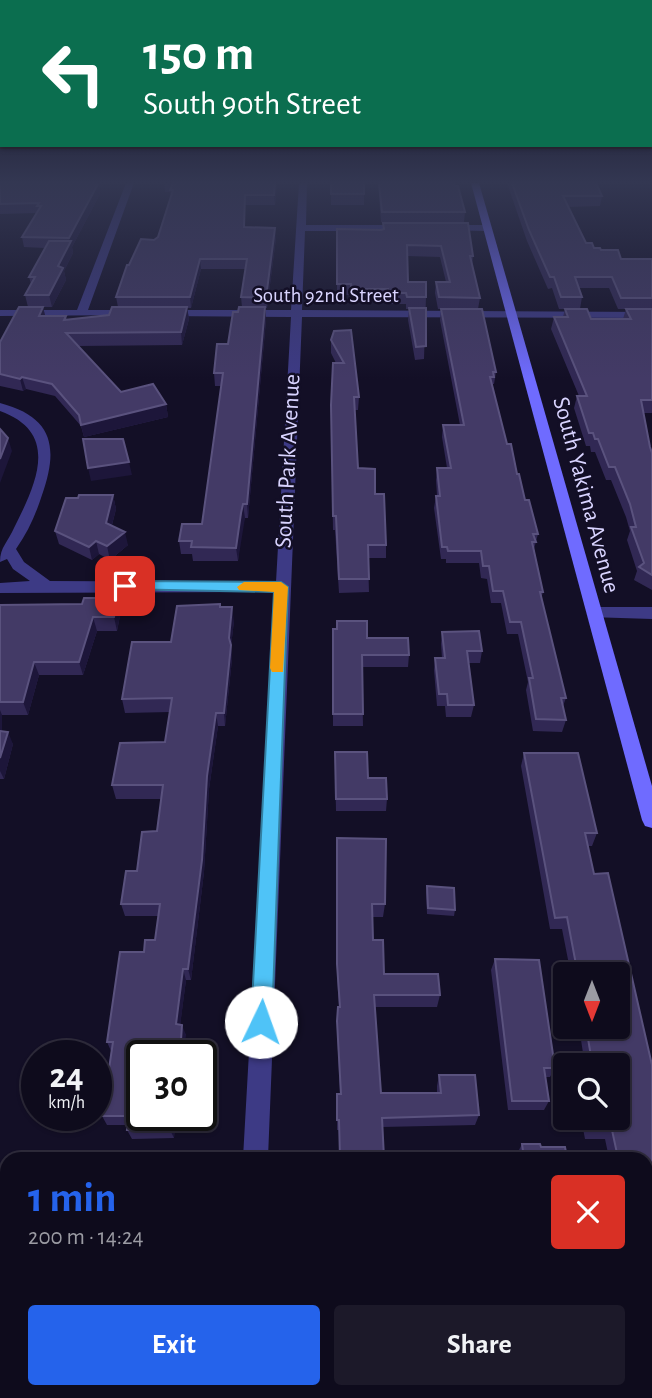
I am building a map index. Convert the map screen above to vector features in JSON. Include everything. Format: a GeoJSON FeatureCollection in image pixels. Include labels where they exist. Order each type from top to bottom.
{"type":"FeatureCollection","features":[{"type":"Feature","properties":{"kind":"main road","name":"South Yakima Avenue"},"geometry":{"type":"LineString","coordinates":[[493,248],[652,820]]}},
{"type":"Feature","properties":{"kind":"street"},"geometry":{"type":"LineString","coordinates":[[81,313],[105,248]]}},
{"type":"Feature","properties":{"kind":"street","name":"South Park Avenue"},"geometry":{"type":"LineString","coordinates":[[255,1152],[298,248]]}},
{"type":"Feature","properties":{"kind":"street","name":"South 92nd Street"},"geometry":{"type":"LineString","coordinates":[[0,313],[652,315]]}},
{"type":"Feature","properties":{"kind":"street"},"geometry":{"type":"LineString","coordinates":[[0,407],[35,426],[42,434],[47,450],[41,479],[19,534],[5,553],[47,586]]}},
{"type":"Feature","properties":{"kind":"street"},"geometry":{"type":"LineString","coordinates":[[0,588],[281,587]]}},
{"type":"Feature","properties":{"kind":"street"},"geometry":{"type":"LineString","coordinates":[[595,613],[652,613]]}},
{"type":"Feature","properties":{"kind":"building"},"geometry":{"type":"Polygon","coordinates":[[[45,248],[67,248],[58,266],[63,268],[49,295],[25,295],[35,277],[29,277],[45,248]]]}},
{"type":"Feature","properties":{"kind":"building"},"geometry":{"type":"Polygon","coordinates":[[[137,248],[272,248],[266,298],[241,297],[247,259],[200,259],[190,297],[116,297],[137,248]]]}},
{"type":"Feature","properties":{"kind":"building"},"geometry":{"type":"Polygon","coordinates":[[[337,248],[407,248],[408,282],[426,282],[426,297],[388,293],[388,289],[351,289],[351,284],[337,284],[337,248]]]}},
{"type":"Feature","properties":{"kind":"building"},"geometry":{"type":"Polygon","coordinates":[[[442,248],[472,248],[473,256],[470,256],[480,298],[439,297],[436,282],[450,282],[442,248]]]}},
{"type":"Feature","properties":{"kind":"building"},"geometry":{"type":"Polygon","coordinates":[[[537,248],[618,250],[621,259],[652,259],[652,298],[621,298],[612,277],[575,277],[582,297],[561,297],[554,277],[550,277],[537,248]]]}},
{"type":"Feature","properties":{"kind":"building"},"geometry":{"type":"Polygon","coordinates":[[[19,307],[43,307],[39,316],[66,316],[64,320],[109,315],[112,307],[187,307],[181,332],[66,333],[121,392],[153,384],[166,404],[81,425],[79,415],[52,384],[0,374],[0,342],[19,307]]]}},
{"type":"Feature","properties":{"kind":"building"},"geometry":{"type":"Polygon","coordinates":[[[239,307],[265,307],[247,504],[243,504],[236,548],[191,547],[192,541],[179,541],[182,524],[202,524],[223,373],[214,373],[217,344],[228,344],[233,312],[238,312],[239,307]]]}},
{"type":"Feature","properties":{"kind":"building"},"geometry":{"type":"Polygon","coordinates":[[[409,308],[426,308],[426,346],[416,347],[409,308]]]}},
{"type":"Feature","properties":{"kind":"building"},"geometry":{"type":"Polygon","coordinates":[[[441,309],[482,309],[496,372],[493,372],[494,377],[490,377],[507,444],[511,444],[517,474],[525,500],[529,500],[538,534],[533,534],[536,542],[532,542],[543,592],[540,592],[566,698],[561,698],[566,720],[536,719],[529,678],[533,678],[521,622],[510,622],[503,591],[493,591],[489,566],[483,566],[481,551],[448,551],[447,547],[442,547],[436,496],[440,496],[437,468],[451,468],[443,425],[464,425],[441,309]]]}},
{"type":"Feature","properties":{"kind":"building"},"geometry":{"type":"Polygon","coordinates":[[[565,309],[587,309],[591,319],[631,319],[626,309],[652,309],[652,400],[641,400],[652,453],[652,575],[639,567],[644,563],[631,527],[636,527],[615,467],[609,467],[598,439],[595,439],[593,433],[589,433],[577,396],[587,396],[554,317],[568,317],[565,309]]]}},
{"type":"Feature","properties":{"kind":"building"},"geometry":{"type":"Polygon","coordinates":[[[351,330],[359,397],[354,397],[358,468],[375,469],[375,494],[384,494],[386,545],[368,545],[369,579],[339,579],[336,516],[333,516],[333,363],[344,363],[331,340],[334,331],[351,330]]]}},
{"type":"Feature","properties":{"kind":"building"},"geometry":{"type":"Polygon","coordinates":[[[0,429],[8,438],[0,459],[0,429]]]}},
{"type":"Feature","properties":{"kind":"building"},"geometry":{"type":"Polygon","coordinates":[[[83,439],[123,439],[129,462],[88,468],[83,439]]]}},
{"type":"Feature","properties":{"kind":"building"},"geometry":{"type":"Polygon","coordinates":[[[79,495],[113,495],[106,523],[125,532],[107,546],[96,541],[89,547],[55,531],[66,498],[78,498],[79,495]]]}},
{"type":"Feature","properties":{"kind":"building"},"geometry":{"type":"Polygon","coordinates":[[[84,598],[118,598],[114,617],[93,617],[79,662],[34,662],[23,702],[0,702],[0,605],[82,604],[84,598]]]}},
{"type":"Feature","properties":{"kind":"building"},"geometry":{"type":"Polygon","coordinates":[[[220,604],[220,607],[232,607],[224,713],[216,713],[207,776],[202,860],[188,969],[183,969],[176,1024],[182,1025],[181,1040],[126,1040],[126,1116],[112,1116],[113,1042],[107,1040],[120,952],[144,952],[145,940],[155,940],[160,904],[121,904],[126,871],[137,871],[142,832],[157,831],[163,785],[112,785],[120,743],[165,742],[172,698],[122,699],[132,642],[171,642],[177,606],[220,604]]]}},
{"type":"Feature","properties":{"kind":"building"},"geometry":{"type":"Polygon","coordinates":[[[337,621],[367,621],[367,638],[408,638],[409,655],[362,655],[363,714],[333,714],[333,629],[337,629],[337,621]]]}},
{"type":"Feature","properties":{"kind":"building"},"geometry":{"type":"Polygon","coordinates":[[[479,631],[482,651],[467,651],[474,705],[448,705],[447,694],[439,694],[435,658],[445,658],[442,632],[479,631]]]}},
{"type":"Feature","properties":{"kind":"building"},"geometry":{"type":"Polygon","coordinates":[[[0,731],[8,732],[0,758],[0,731]]]}},
{"type":"Feature","properties":{"kind":"building"},"geometry":{"type":"Polygon","coordinates":[[[335,752],[367,752],[368,778],[386,778],[387,799],[336,799],[335,752]]]}},
{"type":"Feature","properties":{"kind":"building"},"geometry":{"type":"Polygon","coordinates":[[[524,753],[578,753],[597,833],[585,833],[594,874],[608,873],[628,962],[576,962],[567,917],[555,918],[524,753]]]}},
{"type":"Feature","properties":{"kind":"building"},"geometry":{"type":"Polygon","coordinates":[[[337,838],[386,839],[385,904],[372,904],[373,940],[383,940],[384,974],[438,974],[440,995],[374,995],[381,1093],[441,1093],[439,1075],[475,1075],[479,1115],[382,1118],[384,1152],[340,1152],[337,1120],[337,1094],[341,1094],[337,1021],[340,1007],[337,964],[337,838]]]}},
{"type":"Feature","properties":{"kind":"building"},"geometry":{"type":"Polygon","coordinates":[[[427,886],[454,888],[455,910],[428,908],[427,886]]]}},
{"type":"Feature","properties":{"kind":"building"},"geometry":{"type":"Polygon","coordinates":[[[495,959],[539,960],[553,1054],[553,1068],[544,1068],[549,1101],[512,1101],[495,959]]]}},
{"type":"Feature","properties":{"kind":"building"},"geometry":{"type":"Polygon","coordinates":[[[630,969],[652,1065],[652,1152],[617,1152],[612,1130],[630,1130],[630,1053],[590,1053],[588,1040],[630,1040],[630,969]]]}},
{"type":"Feature","properties":{"kind":"building"},"geometry":{"type":"Polygon","coordinates":[[[522,1144],[565,1147],[566,1152],[523,1152],[522,1144]]]}},
{"type":"Feature","properties":{"kind":"slow traffic"},"geometry":{"type":"LineString","coordinates":[[244,587],[281,587],[278,668]]}},
{"type":"Feature","properties":{"kind":"route"},"geometry":{"type":"LineString","coordinates":[[125,586],[281,587],[261,1022]]}}]}
